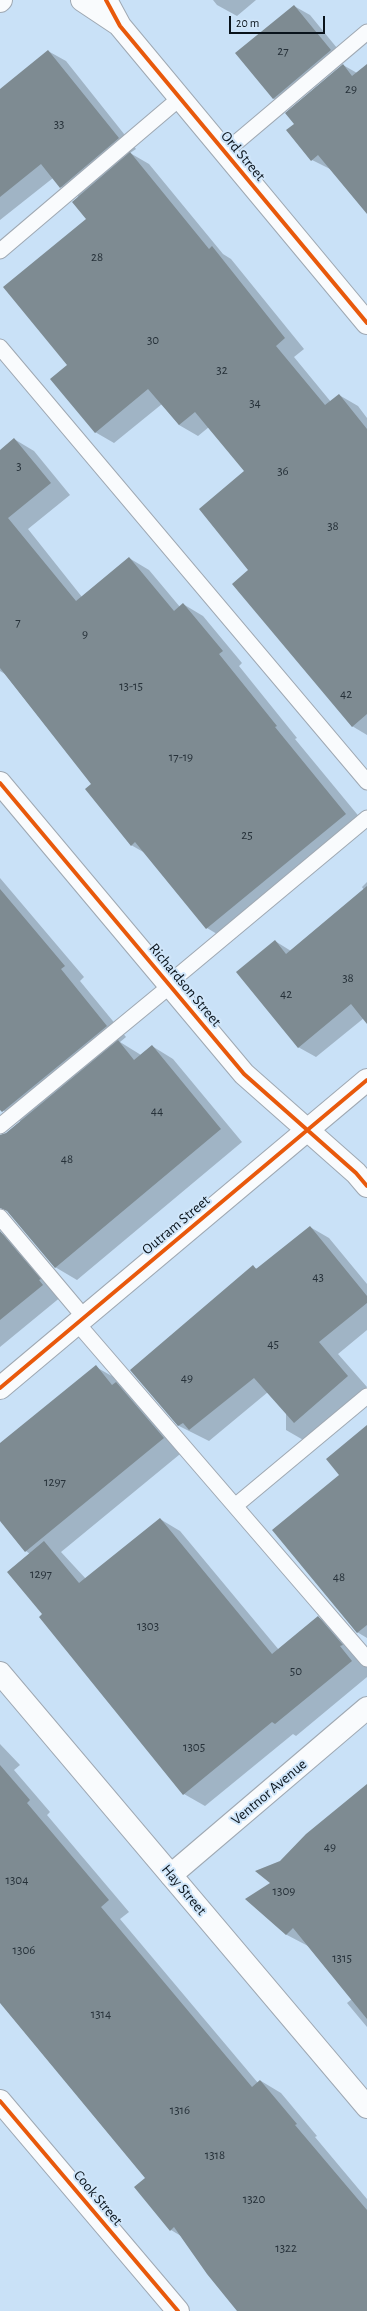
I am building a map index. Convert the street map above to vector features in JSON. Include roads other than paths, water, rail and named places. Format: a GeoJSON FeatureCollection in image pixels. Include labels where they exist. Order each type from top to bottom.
{"type":"FeatureCollection","features":[{"type":"Feature","properties":{"kind":"street","name":"Ord Street"},"geometry":{"type":"LineString","coordinates":[[82,0],[120,26]]}},
{"type":"Feature","properties":{"kind":"street","name":"Ord Street"},"geometry":{"type":"LineString","coordinates":[[106,0],[120,26],[367,323]]}},
{"type":"Feature","properties":{"kind":"street","name":"Richardson Street"},"geometry":{"type":"LineString","coordinates":[[0,783],[244,1074],[356,1173],[367,1186]]}},
{"type":"Feature","properties":{"kind":"street","name":"Outram Street"},"geometry":{"type":"LineString","coordinates":[[0,1388],[367,1080]]}},
{"type":"Feature","properties":{"kind":"street","name":"Hay Street"},"geometry":{"type":"LineString","coordinates":[[0,1674],[367,2107]]}},
{"type":"Feature","properties":{"kind":"street","name":"Ventnor Avenue"},"geometry":{"type":"LineString","coordinates":[[171,1875],[367,1708]]}},
{"type":"Feature","properties":{"kind":"street","name":"Cook Street"},"geometry":{"type":"LineString","coordinates":[[2,2107],[178,2311]]}},
{"type":"Feature","properties":{"kind":"lane"},"geometry":{"type":"LineString","coordinates":[[225,152],[367,32]]}},
{"type":"Feature","properties":{"kind":"lane"},"geometry":{"type":"LineString","coordinates":[[0,251],[180,98]]}},
{"type":"Feature","properties":{"kind":"lane"},"geometry":{"type":"LineString","coordinates":[[0,347],[367,782]]}},
{"type":"Feature","properties":{"kind":"lane"},"geometry":{"type":"LineString","coordinates":[[0,1126],[367,818]]}},
{"type":"Feature","properties":{"kind":"lane"},"geometry":{"type":"LineString","coordinates":[[0,1217],[81,1320],[236,1506],[367,1659]]}},
{"type":"Feature","properties":{"kind":"lane"},"geometry":{"type":"LineString","coordinates":[[236,1506],[367,1396]]}}]}
